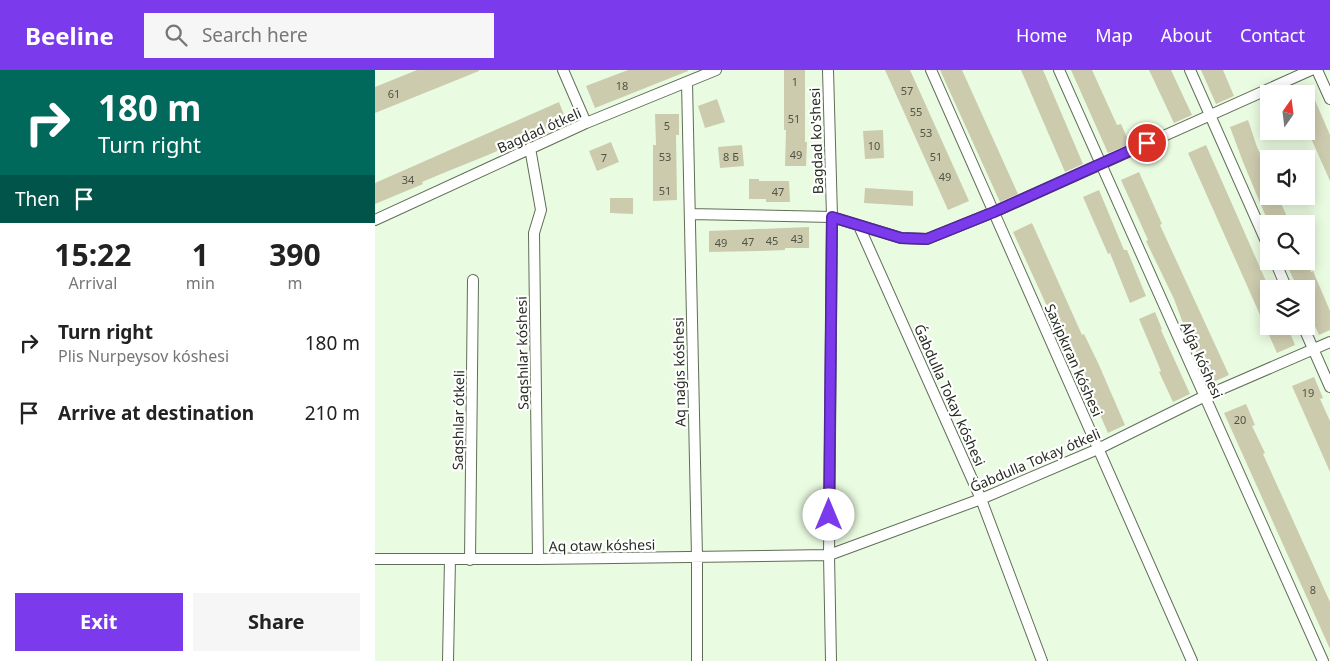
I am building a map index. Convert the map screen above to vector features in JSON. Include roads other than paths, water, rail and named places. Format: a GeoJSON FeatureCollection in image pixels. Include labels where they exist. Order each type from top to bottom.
{"type":"FeatureCollection","features":[{"type":"Feature","properties":{"kind":"street"},"geometry":{"type":"LineString","coordinates":[[563,70],[586,123]]}},
{"type":"Feature","properties":{"kind":"street","name":"Bagdad ótkeli"},"geometry":{"type":"LineString","coordinates":[[375,220],[586,123],[716,70]]}},
{"type":"Feature","properties":{"kind":"street","name":"Bagdad ko'shesi"},"geometry":{"type":"LineString","coordinates":[[828,70],[832,217],[829,555],[831,661]]}},
{"type":"Feature","properties":{"kind":"street","name":"Saxipkıran kóshesi"},"geometry":{"type":"LineString","coordinates":[[931,70],[1192,661]]}},
{"type":"Feature","properties":{"kind":"street","name":"Alǵa kóshesi"},"geometry":{"type":"LineString","coordinates":[[1059,70],[1203,397],[1323,661]]}},
{"type":"Feature","properties":{"kind":"street"},"geometry":{"type":"LineString","coordinates":[[1190,70],[1260,228]]}},
{"type":"Feature","properties":{"kind":"street"},"geometry":{"type":"LineString","coordinates":[[690,214],[832,217],[901,238],[927,239],[994,212],[1311,70]]}},
{"type":"Feature","properties":{"kind":"street"},"geometry":{"type":"LineString","coordinates":[[1317,70],[1330,99]]}},
{"type":"Feature","properties":{"kind":"street","name":"Aq naǵıs kóshesi"},"geometry":{"type":"LineString","coordinates":[[687,82],[697,558],[697,661]]}},
{"type":"Feature","properties":{"kind":"street","name":"Saqshılar kóshesi"},"geometry":{"type":"LineString","coordinates":[[530,148],[541,210],[534,233],[538,559]]}},
{"type":"Feature","properties":{"kind":"street","name":"Ǵabdulla Tokay kóshesi"},"geometry":{"type":"LineString","coordinates":[[859,226],[981,498],[1039,660]]}},
{"type":"Feature","properties":{"kind":"street","name":"Saqshılar ótkeli"},"geometry":{"type":"LineString","coordinates":[[470,560],[473,280]]}},
{"type":"Feature","properties":{"kind":"street"},"geometry":{"type":"LineString","coordinates":[[1307,335],[1330,387]]}},
{"type":"Feature","properties":{"kind":"street","name":"Ǵabdulla Tokay ótkeli"},"geometry":{"type":"LineString","coordinates":[[829,555],[981,498],[1098,449],[1203,397],[1330,342]]}},
{"type":"Feature","properties":{"kind":"street","name":"Aq otaw kóshesi"},"geometry":{"type":"LineString","coordinates":[[375,559],[697,558],[829,555]]}},
{"type":"Feature","properties":{"kind":"street"},"geometry":{"type":"LineString","coordinates":[[448,661],[450,559]]}}]}
